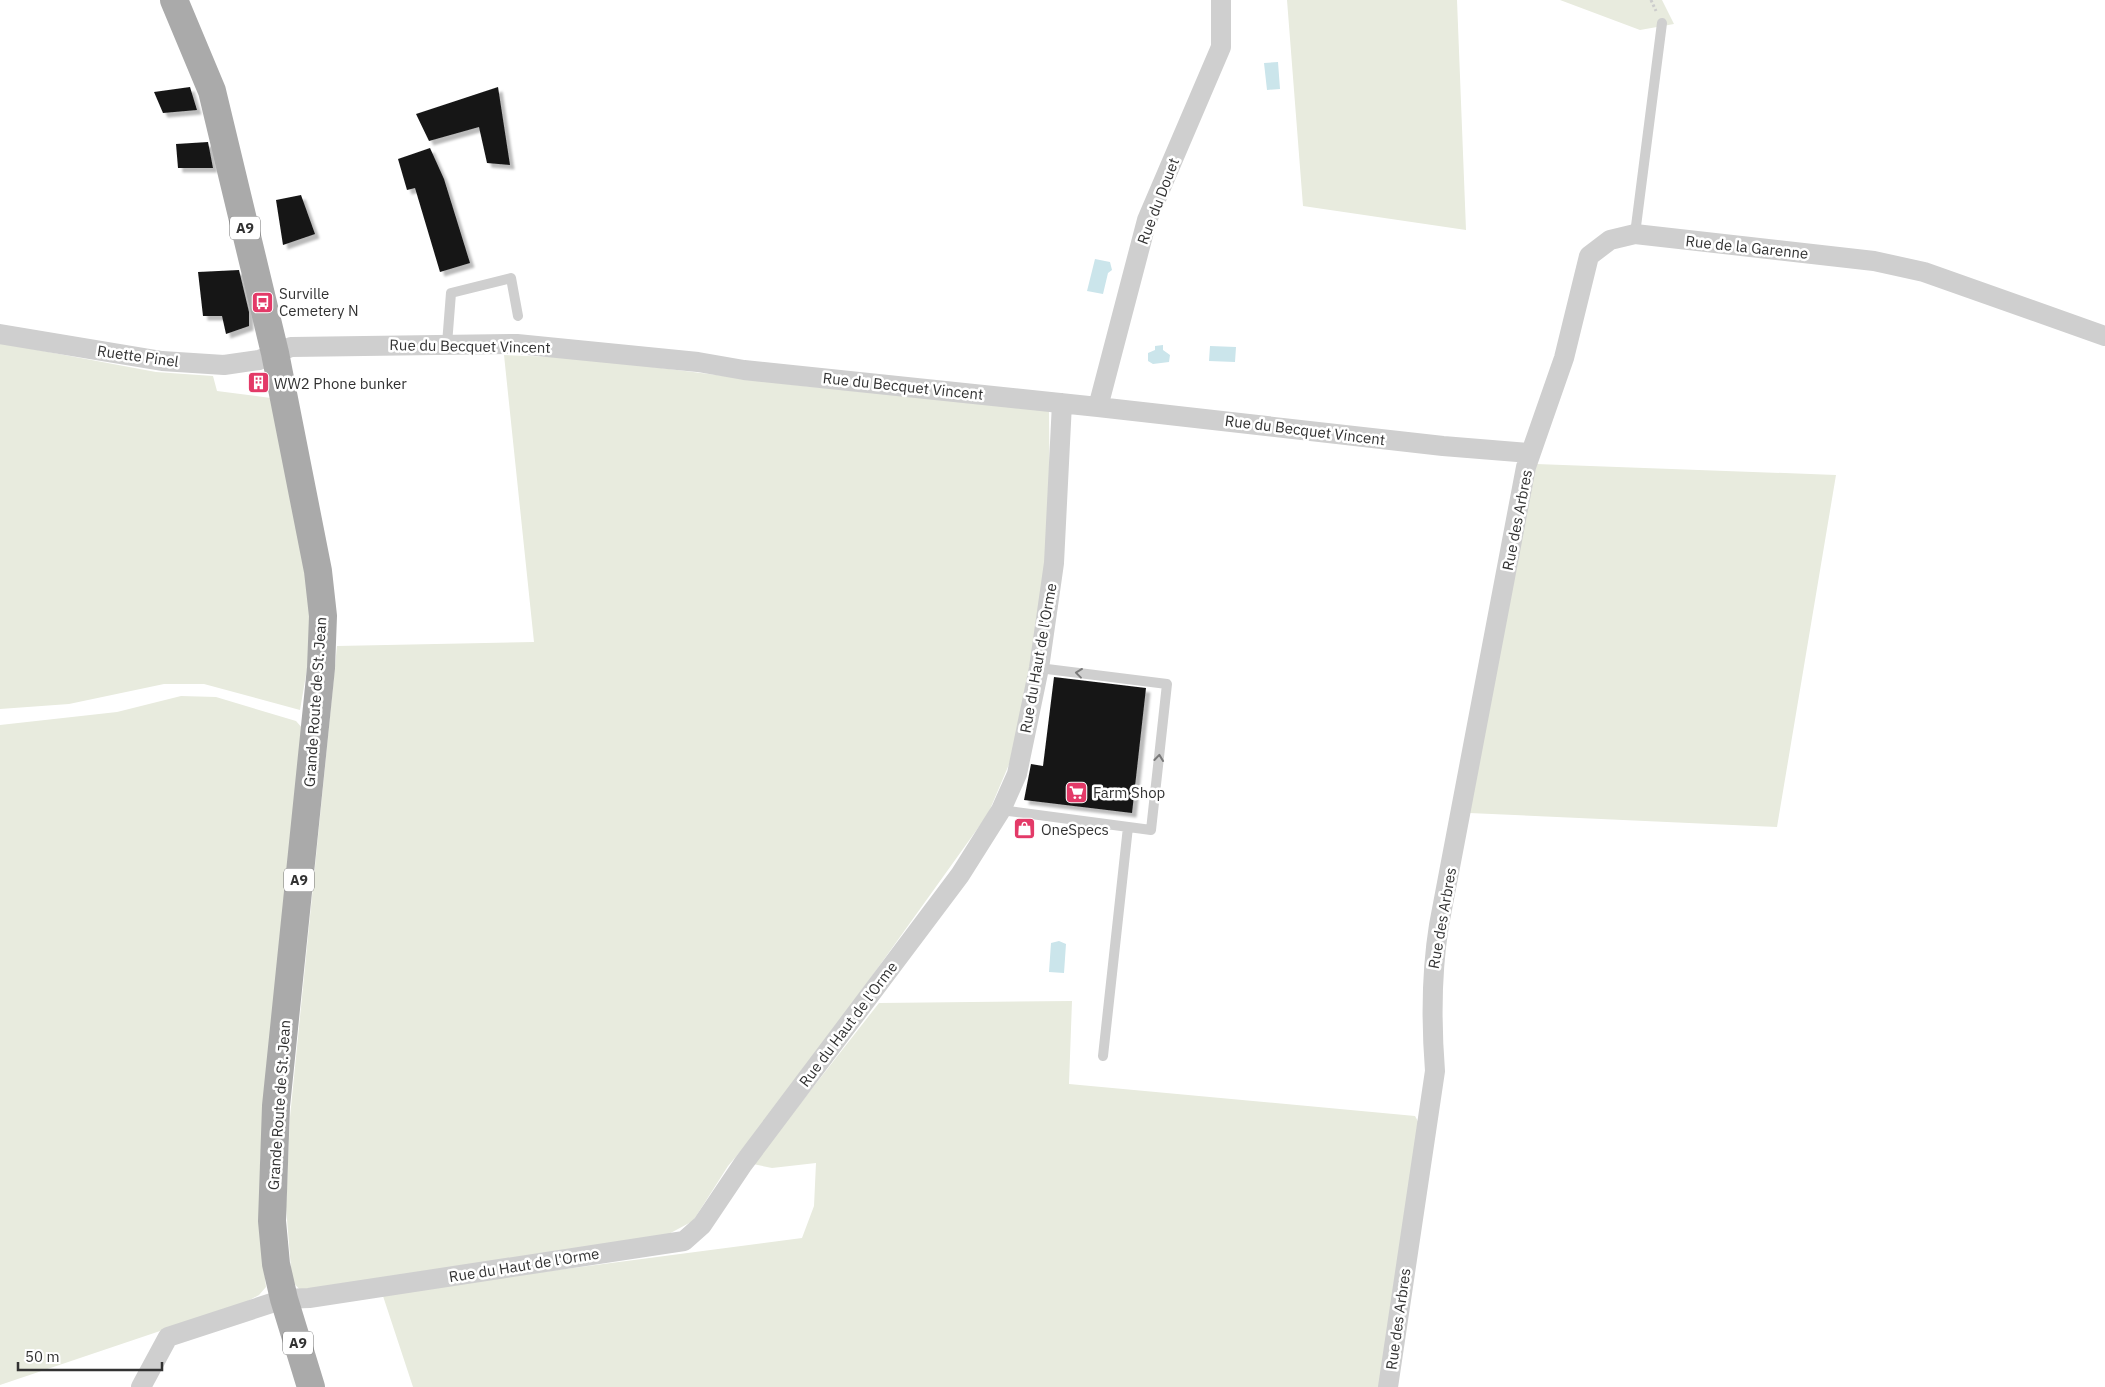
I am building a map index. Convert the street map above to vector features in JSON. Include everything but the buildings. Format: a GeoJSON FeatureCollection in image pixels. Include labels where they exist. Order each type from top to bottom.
{"type":"FeatureCollection","features":[{"type":"Feature","properties":{"kind":"main road","name":"Grande Route de St. Jean"},"geometry":{"type":"LineString","coordinates":[[174,0],[212,91],[275,353],[318,571],[323,616],[321,668],[276,1106],[272,1221],[276,1264],[284,1299],[312,1387]]}},
{"type":"Feature","properties":{"kind":"street","name":"Rue du Douet"},"geometry":{"type":"LineString","coordinates":[[1098,407],[1147,220],[1221,47],[1221,0]]}},
{"type":"Feature","properties":{"kind":"street","name":"Rue de la Garenne"},"geometry":{"type":"LineString","coordinates":[[1530,452],[1564,358],[1589,256],[1610,240],[1635,234],[1874,261],[1924,272],[2105,336]]}},
{"type":"Feature","properties":{"kind":"street","name":"Ruette Pinel"},"geometry":{"type":"LineString","coordinates":[[0,334],[162,361],[224,365],[259,360],[275,353]]}},
{"type":"Feature","properties":{"kind":"street","name":"Rue du Becquet Vincent"},"geometry":{"type":"LineString","coordinates":[[275,353],[291,347],[517,344],[698,362],[744,370],[1062,403],[1444,446],[1530,452]]}},
{"type":"Feature","properties":{"kind":"street","name":"Rue du Haut de l'Orme"},"geometry":{"type":"LineString","coordinates":[[141,1387],[168,1337],[284,1299],[309,1298],[684,1241],[702,1225],[743,1164],[960,875],[1001,810],[1017,774],[1039,668],[1054,564],[1062,403]]}},
{"type":"Feature","properties":{"kind":"street","name":"Rue des Arbres"},"geometry":{"type":"LineString","coordinates":[[1388,1387],[1435,1071],[1432,1032],[1432,968],[1530,452]]}},
{"type":"Feature","properties":{"kind":"lane"},"geometry":{"type":"LineString","coordinates":[[1635,234],[1662,23]]}},
{"type":"Feature","properties":{"kind":"lane"},"geometry":{"type":"LineString","coordinates":[[447,344],[451,293],[511,278],[518,316]]}},
{"type":"Feature","properties":{"kind":"lane"},"geometry":{"type":"LineString","coordinates":[[1001,810],[1151,830],[1167,684],[1039,668]]}},
{"type":"Feature","properties":{"kind":"lane"},"geometry":{"type":"LineString","coordinates":[[1103,1056],[1128,827]]}},
{"type":"Feature","properties":{"kind":"shaded area"},"geometry":{"type":"Polygon","coordinates":[[[1287,0],[1457,0],[1466,230],[1303,206],[1287,0]]]}},
{"type":"Feature","properties":{"kind":"shaded area"},"geometry":{"type":"Polygon","coordinates":[[[1560,0],[1662,0],[1674,24],[1640,30],[1560,0]]]}},
{"type":"Feature","properties":{"kind":"shaded area"},"geometry":{"type":"Polygon","coordinates":[[[0,343],[156,372],[213,376],[217,391],[271,398],[308,568],[313,634],[300,710],[204,684],[164,684],[69,704],[0,709],[0,343]]]}},
{"type":"Feature","properties":{"kind":"shaded area"},"geometry":{"type":"Polygon","coordinates":[[[504,355],[582,358],[804,386],[1049,410],[1050,534],[1033,666],[1010,762],[988,814],[779,1106],[728,1166],[693,1221],[663,1237],[301,1291],[292,1281],[286,1207],[290,1117],[337,646],[534,642],[504,355]]]}},
{"type":"Feature","properties":{"kind":"shaded area"},"geometry":{"type":"Polygon","coordinates":[[[1536,464],[1836,475],[1777,827],[1469,813],[1536,464]]]}},
{"type":"Feature","properties":{"kind":"shaded area"},"geometry":{"type":"Polygon","coordinates":[[[181,696],[216,697],[296,721],[303,729],[283,908],[260,1161],[260,1230],[266,1287],[259,1295],[246,1302],[0,1385],[0,725],[117,712],[181,696]]]}},
{"type":"Feature","properties":{"kind":"shaded area"},"geometry":{"type":"Polygon","coordinates":[[[1072,1001],[1069,1084],[1415,1116],[1420,1125],[1381,1387],[413,1387],[382,1293],[802,1238],[814,1206],[816,1163],[772,1168],[753,1164],[879,1003],[1072,1001]]]}},
{"type":"Feature","properties":{"kind":"water"},"geometry":{"type":"Polygon","coordinates":[[[1278,62],[1280,89],[1267,90],[1264,63],[1278,62]]]}},
{"type":"Feature","properties":{"kind":"water"},"geometry":{"type":"Polygon","coordinates":[[[1095,259],[1110,262],[1112,270],[1108,273],[1103,294],[1087,291],[1095,259]]]}},
{"type":"Feature","properties":{"kind":"water"},"geometry":{"type":"Polygon","coordinates":[[[1163,345],[1163,350],[1170,355],[1169,362],[1153,364],[1148,361],[1148,353],[1155,350],[1155,346],[1163,345]]]}},
{"type":"Feature","properties":{"kind":"water"},"geometry":{"type":"Polygon","coordinates":[[[1210,346],[1236,347],[1235,362],[1209,361],[1210,346]]]}},
{"type":"Feature","properties":{"kind":"water"},"geometry":{"type":"Polygon","coordinates":[[[1059,941],[1066,944],[1064,973],[1049,972],[1051,943],[1059,941]]]}},
{"type":"Feature","properties":{"kind":"place","name":"Surville Cemetery N"},"geometry":{"type":"Point","coordinates":[263,302]}},
{"type":"Feature","properties":{"kind":"place","name":"WW2 Phone bunker"},"geometry":{"type":"Point","coordinates":[258,383]}},
{"type":"Feature","properties":{"kind":"place","name":"Farm Shop"},"geometry":{"type":"Point","coordinates":[1077,792]}},
{"type":"Feature","properties":{"kind":"place","name":"OneSpecs"},"geometry":{"type":"Point","coordinates":[1025,829]}}]}
